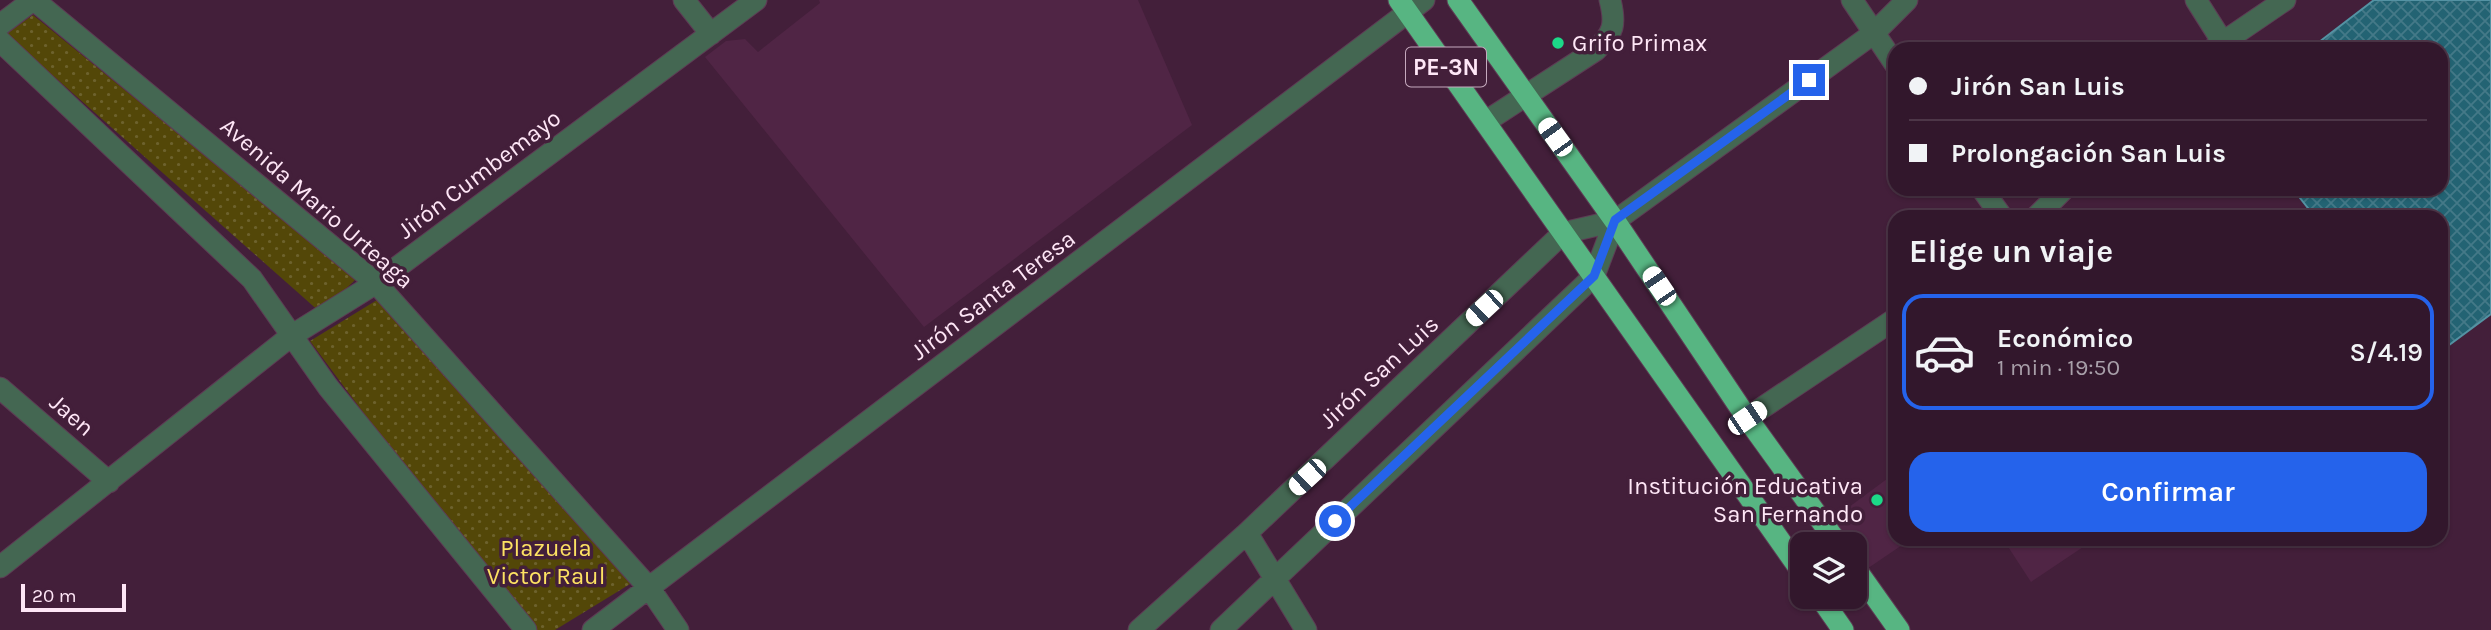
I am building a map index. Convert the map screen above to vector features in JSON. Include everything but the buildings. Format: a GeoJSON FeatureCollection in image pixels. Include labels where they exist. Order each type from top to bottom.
{"type":"FeatureCollection","features":[{"type":"Feature","properties":{"kind":"highway","name":"PE-3N"},"geometry":{"type":"LineString","coordinates":[[1458,0],[1615,220],[1747,418],[1829,532]]}},
{"type":"Feature","properties":{"kind":"highway","name":"PE-3N"},"geometry":{"type":"LineString","coordinates":[[1410,4],[1485,122],[1790,555]]}},
{"type":"Feature","properties":{"kind":"highway"},"geometry":{"type":"LineString","coordinates":[[1867,585],[1899,630]]}},
{"type":"Feature","properties":{"kind":"highway"},"geometry":{"type":"LineString","coordinates":[[1828,609],[1843,630]]}},
{"type":"Feature","properties":{"kind":"street"},"geometry":{"type":"LineString","coordinates":[[0,25],[33,0]]}},
{"type":"Feature","properties":{"kind":"street","name":"Avenida Mario Urteaga"},"geometry":{"type":"LineString","coordinates":[[33,0],[376,283],[650,589],[678,630]]}},
{"type":"Feature","properties":{"kind":"street"},"geometry":{"type":"LineString","coordinates":[[684,0],[711,34]]}},
{"type":"Feature","properties":{"kind":"street","name":"Jirón Cumbemayo"},"geometry":{"type":"LineString","coordinates":[[0,567],[291,336],[376,283],[756,0]]}},
{"type":"Feature","properties":{"kind":"street"},"geometry":{"type":"LineString","coordinates":[[1485,122],[1595,50],[1608,38],[1614,23],[1609,0]]}},
{"type":"Feature","properties":{"kind":"street"},"geometry":{"type":"LineString","coordinates":[[1852,0],[1888,54]]}},
{"type":"Feature","properties":{"kind":"street"},"geometry":{"type":"LineString","coordinates":[[1221,630],[1594,276],[1615,220],[1874,33],[1907,0]]}},
{"type":"Feature","properties":{"kind":"street"},"geometry":{"type":"LineString","coordinates":[[2196,0],[2217,42]]}},
{"type":"Feature","properties":{"kind":"street"},"geometry":{"type":"LineString","coordinates":[[2222,42],[2285,0]]}},
{"type":"Feature","properties":{"kind":"street","name":"Jirón Santa Teresa"},"geometry":{"type":"LineString","coordinates":[[593,630],[650,589],[1410,4]]}},
{"type":"Feature","properties":{"kind":"street"},"geometry":{"type":"LineString","coordinates":[[0,41],[252,279],[328,387],[526,630]]}},
{"type":"Feature","properties":{"kind":"street"},"geometry":{"type":"LineString","coordinates":[[2043,210],[2057,196]]}},
{"type":"Feature","properties":{"kind":"street","name":"Jirón San Luis"},"geometry":{"type":"LineString","coordinates":[[1139,630],[1247,533],[1563,233],[1615,220]]}},
{"type":"Feature","properties":{"kind":"street"},"geometry":{"type":"LineString","coordinates":[[1747,418],[1888,324]]}},
{"type":"Feature","properties":{"kind":"street","name":"Jaen"},"geometry":{"type":"LineString","coordinates":[[0,388],[109,482]]}},
{"type":"Feature","properties":{"kind":"street"},"geometry":{"type":"LineString","coordinates":[[1247,533],[1306,630]]}},
{"type":"Feature","properties":{"kind":"shaded area"},"geometry":{"type":"Polygon","coordinates":[[[819,0],[1138,0],[1192,125],[924,327],[705,57],[726,41],[745,39],[758,52],[820,3],[819,0]]]}},
{"type":"Feature","properties":{"kind":"shaded area","name":"Institución Educativa San Fernando"},"geometry":{"type":"Polygon","coordinates":[[[1888,478],[1888,546],[1901,546],[1867,569],[1867,532],[1825,532],[1822,527],[1888,478]]]}},
{"type":"Feature","properties":{"kind":"shaded area"},"geometry":{"type":"Polygon","coordinates":[[[2008,546],[2085,546],[2031,582],[2008,546]]]}},
{"type":"Feature","properties":{"kind":"green space"},"geometry":{"type":"Polygon","coordinates":[[[33,15],[356,279],[321,313],[6,34],[33,15]]]}},
{"type":"Feature","properties":{"kind":"green space","name":"Plazuela Victor Raul"},"geometry":{"type":"Polygon","coordinates":[[[395,289],[635,581],[555,630],[525,630],[310,341],[395,289]]]}},
{"type":"Feature","properties":{"kind":"place","name":"Grifo Primax"},"geometry":{"type":"Point","coordinates":[1558,43]}},
{"type":"Feature","properties":{"kind":"place","name":"Institución Educativa San Fernando"},"geometry":{"type":"Point","coordinates":[1877,500]}},
{"type":"Feature","properties":{"kind":"route"},"geometry":{"type":"LineString","coordinates":[[1335,521],[1594,276],[1615,220],[1809,80]]}}]}
